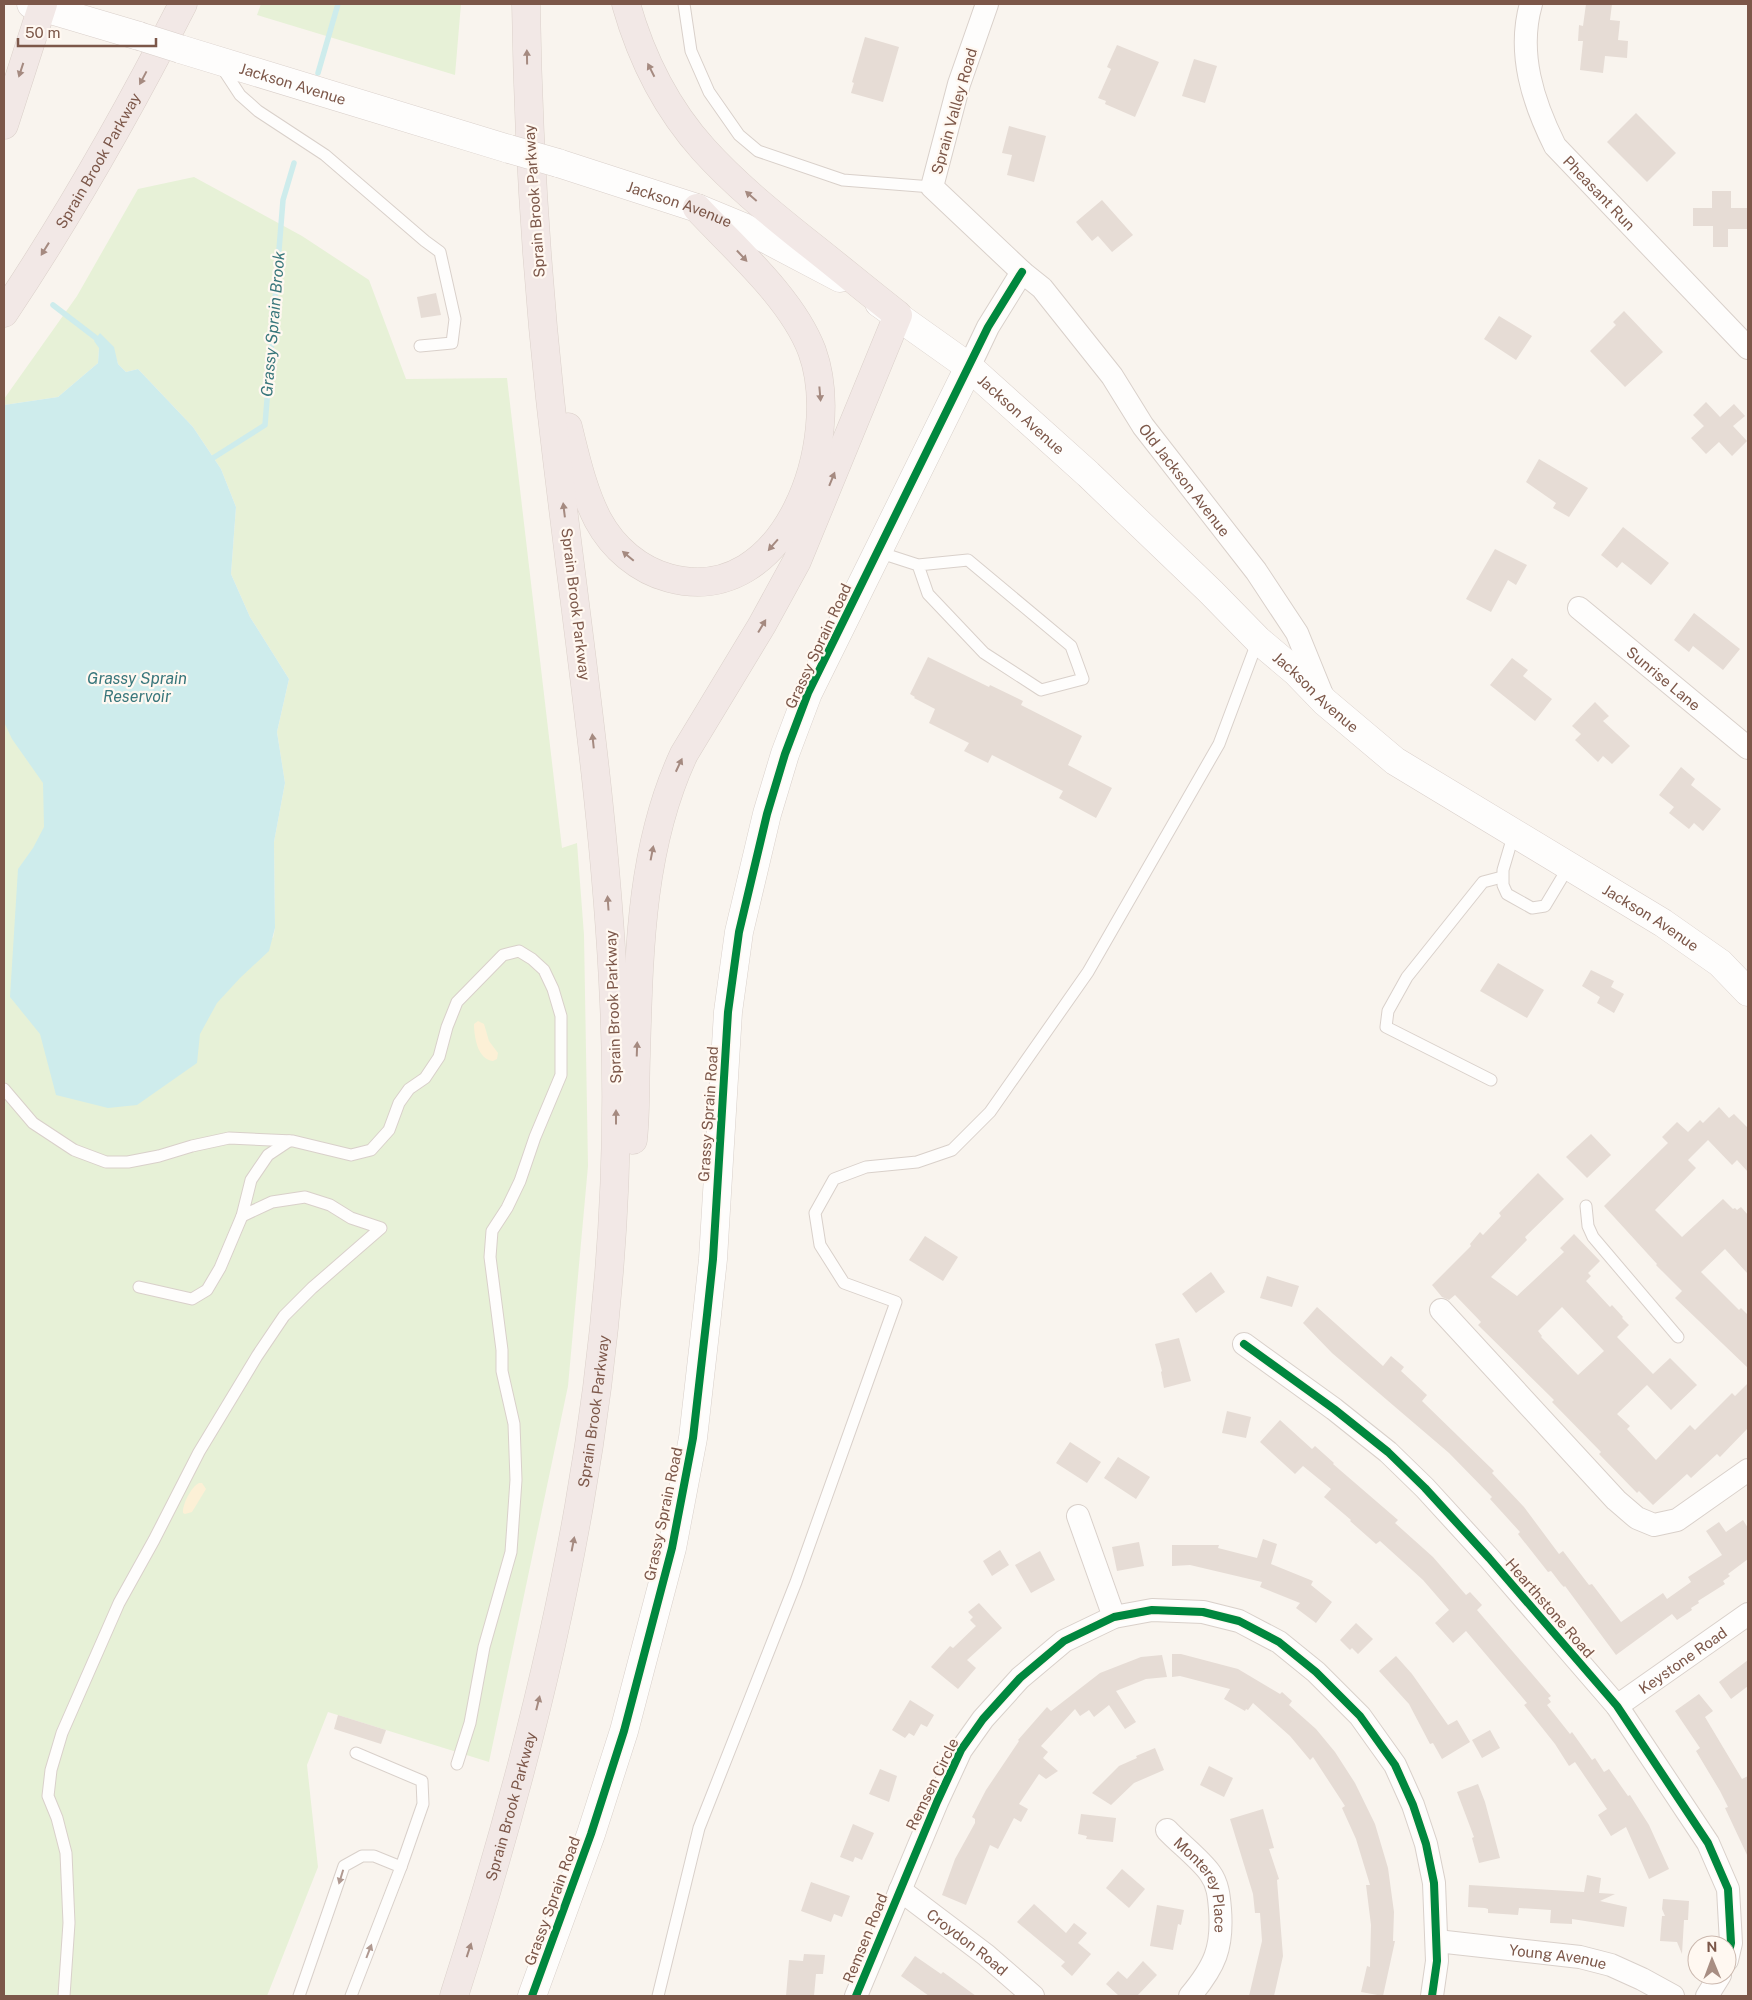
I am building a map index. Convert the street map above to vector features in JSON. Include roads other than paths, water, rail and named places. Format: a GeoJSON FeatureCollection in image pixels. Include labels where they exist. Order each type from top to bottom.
{"type":"FeatureCollection","features":[{"type":"Feature","properties":{"kind":"highway","name":"Sprain Brook Parkway"},"geometry":{"type":"LineString","coordinates":[[4,313],[99,158],[183,4]]}},
{"type":"Feature","properties":{"kind":"highway","name":"Sprain Brook Parkway"},"geometry":{"type":"LineString","coordinates":[[454,1996],[494,1868],[529,1739],[545,1672],[583,1488],[604,1341],[616,1139],[615,1032],[610,936],[598,792],[544,332],[533,197],[526,4]]}},
{"type":"Feature","properties":{"kind":"highway"},"geometry":{"type":"LineString","coordinates":[[604,1341],[630,1169],[635,1104],[643,922],[650,864],[662,811],[675,773],[687,748],[762,626],[793,569],[816,518],[898,315],[759,203],[703,150],[658,84],[638,39],[626,4]]}},
{"type":"Feature","properties":{"kind":"highway"},"geometry":{"type":"LineString","coordinates":[[4,125],[38,5]]}},
{"type":"Feature","properties":{"kind":"highway"},"geometry":{"type":"LineString","coordinates":[[544,332],[588,499],[599,521],[625,555],[642,567],[660,575],[697,582],[732,575],[748,568],[762,557],[775,544],[786,528],[796,510],[809,476],[821,420],[821,401],[816,367],[806,338],[782,300],[697,208]]}},
{"type":"Feature","properties":{"kind":"main road","name":"Jackson Avenue"},"geometry":{"type":"LineString","coordinates":[[38,5],[558,163],[697,208],[743,228],[831,273],[898,315],[969,367],[1088,474],[1211,592],[1258,640],[1296,672],[1325,702],[1395,760],[1663,923],[1720,963],[1748,992]]}},
{"type":"Feature","properties":{"kind":"main road","name":"Grassy Sprain Road"},"geometry":{"type":"LineString","coordinates":[[532,1996],[591,1834],[624,1731],[672,1548],[693,1438],[707,1315],[728,1012],[738,932],[760,842],[785,754],[808,693],[969,367]]}},
{"type":"Feature","properties":{"kind":"street","name":"Sprain Valley Road"},"geometry":{"type":"LineString","coordinates":[[987,4],[958,84],[932,187],[1022,272]]}},
{"type":"Feature","properties":{"kind":"street","name":"Pheasant Run"},"geometry":{"type":"LineString","coordinates":[[1531,4],[1526,47],[1530,87],[1541,118],[1555,146],[1748,348]]}},
{"type":"Feature","properties":{"kind":"street","name":"Grassy Sprain Road"},"geometry":{"type":"LineString","coordinates":[[969,367],[988,326],[1022,272]]}},
{"type":"Feature","properties":{"kind":"street","name":"Old Jackson Avenue"},"geometry":{"type":"LineString","coordinates":[[1022,272],[1042,288],[1112,376],[1143,426],[1256,571],[1297,633],[1325,702]]}},
{"type":"Feature","properties":{"kind":"street","name":"Sunrise Lane"},"geometry":{"type":"LineString","coordinates":[[1579,608],[1748,748]]}},
{"type":"Feature","properties":{"kind":"street"},"geometry":{"type":"LineString","coordinates":[[1441,1310],[1616,1500],[1636,1518],[1654,1525],[1676,1520],[1748,1470]]}},
{"type":"Feature","properties":{"kind":"street","name":"Hearthstone Road"},"geometry":{"type":"LineString","coordinates":[[1244,1344],[1334,1409],[1388,1452],[1426,1488],[1617,1706],[1708,1843],[1728,1889],[1731,1935]]}},
{"type":"Feature","properties":{"kind":"street"},"geometry":{"type":"LineString","coordinates":[[1078,1516],[1114,1617]]}},
{"type":"Feature","properties":{"kind":"street","name":"Remsen Circle"},"geometry":{"type":"LineString","coordinates":[[900,1890],[936,1802],[961,1750],[983,1719],[1020,1678],[1064,1641],[1114,1617],[1152,1610],[1203,1612],[1239,1621],[1279,1642],[1316,1672],[1360,1716],[1395,1765],[1413,1804],[1426,1844],[1434,1883],[1437,1961],[1432,1996]]}},
{"type":"Feature","properties":{"kind":"street","name":"Keystone Road"},"geometry":{"type":"LineString","coordinates":[[1617,1706],[1748,1614]]}},
{"type":"Feature","properties":{"kind":"street","name":"Monterey Place"},"geometry":{"type":"LineString","coordinates":[[1166,1830],[1210,1873],[1219,1893],[1222,1931],[1220,1946],[1214,1960],[1190,1996]]}},
{"type":"Feature","properties":{"kind":"street","name":"Remsen Road"},"geometry":{"type":"LineString","coordinates":[[856,1996],[900,1890]]}},
{"type":"Feature","properties":{"kind":"street","name":"Croydon Road"},"geometry":{"type":"LineString","coordinates":[[900,1890],[986,1955],[1033,1996]]}},
{"type":"Feature","properties":{"kind":"street","name":"Young Avenue"},"geometry":{"type":"LineString","coordinates":[[1437,1941],[1580,1957],[1611,1965],[1635,1975],[1673,1996]]}},
{"type":"Feature","properties":{"kind":"street"},"geometry":{"type":"LineString","coordinates":[[1707,1996],[1714,1985]]}},
{"type":"Feature","properties":{"kind":"lane"},"geometry":{"type":"LineString","coordinates":[[684,4],[690,51],[709,92],[739,135],[758,151],[843,180],[932,187]]}},
{"type":"Feature","properties":{"kind":"lane"},"geometry":{"type":"LineString","coordinates":[[217,60],[240,95],[258,111],[325,155],[440,252],[455,319],[452,343],[420,346]]}},
{"type":"Feature","properties":{"kind":"lane"},"geometry":{"type":"LineString","coordinates":[[878,552],[918,565],[968,560],[1071,646],[1083,679],[1042,690],[984,653],[928,594],[918,565]]}},
{"type":"Feature","properties":{"kind":"lane"},"geometry":{"type":"LineString","coordinates":[[658,1996],[699,1828],[796,1582],[896,1302],[844,1284],[820,1245],[815,1213],[834,1179],[866,1166],[917,1162],[952,1150],[990,1112],[1088,972],[1219,744],[1258,640]]}},
{"type":"Feature","properties":{"kind":"lane"},"geometry":{"type":"LineString","coordinates":[[1514,832],[1502,877],[1507,894],[1532,908],[1545,906],[1569,866]]}},
{"type":"Feature","properties":{"kind":"lane"},"geometry":{"type":"LineString","coordinates":[[1491,1080],[1386,1027],[1388,1011],[1407,977],[1483,882],[1502,877]]}},
{"type":"Feature","properties":{"kind":"lane"},"geometry":{"type":"LineString","coordinates":[[4,1089],[33,1122],[74,1150],[106,1162],[128,1162],[159,1156],[228,1138],[289,1141],[351,1155],[371,1150],[389,1130],[399,1103],[409,1090],[425,1078],[439,1057],[447,1026],[457,1002],[503,955],[519,952],[532,959],[544,970],[553,989],[561,1016],[561,1075],[535,1137],[520,1181],[492,1231],[490,1257],[502,1350],[502,1371],[514,1424],[516,1480],[511,1552],[484,1647],[470,1723],[456,1764]]}},
{"type":"Feature","properties":{"kind":"lane"},"geometry":{"type":"LineString","coordinates":[[139,1287],[192,1299],[207,1290],[220,1268],[242,1216],[251,1180],[268,1155],[289,1141]]}},
{"type":"Feature","properties":{"kind":"lane"},"geometry":{"type":"LineString","coordinates":[[64,1996],[69,1923],[66,1853],[57,1818],[48,1796],[50,1770],[62,1733],[119,1603],[199,1452],[257,1356],[284,1316],[312,1288],[381,1228],[351,1218],[330,1205],[305,1197],[272,1202],[242,1216]]}},
{"type":"Feature","properties":{"kind":"lane"},"geometry":{"type":"LineString","coordinates":[[1586,1206],[1588,1226],[1593,1237],[1678,1337]]}},
{"type":"Feature","properties":{"kind":"lane"},"geometry":{"type":"LineString","coordinates":[[351,1996],[401,1867],[423,1804],[422,1781],[356,1753]]}},
{"type":"Feature","properties":{"kind":"lane"},"geometry":{"type":"LineString","coordinates":[[299,1996],[344,1866],[362,1856],[374,1856],[401,1867]]}},
{"type":"Feature","properties":{"kind":"water","name":"Grassy Sprain Reservoir"},"geometry":{"type":"Polygon","coordinates":[[[100,333],[114,347],[118,364],[126,372],[138,369],[193,427],[221,469],[236,507],[231,574],[250,617],[289,679],[277,732],[285,783],[274,842],[275,928],[269,951],[217,1003],[200,1034],[197,1063],[137,1105],[108,1108],[56,1095],[40,1034],[10,997],[18,869],[33,848],[44,827],[43,783],[12,739],[4,722],[4,405],[58,397],[98,363],[99,348],[94,341],[100,333]]]}},
{"type":"Feature","properties":{"kind":"waterway","name":"Grassy Sprain Brook"},"geometry":{"type":"LineString","coordinates":[[318,73],[338,4]]}},
{"type":"Feature","properties":{"kind":"waterway","name":"Grassy Sprain Brook"},"geometry":{"type":"LineString","coordinates":[[213,458],[265,425],[283,200],[294,163]]}},
{"type":"Feature","properties":{"kind":"waterway"},"geometry":{"type":"LineString","coordinates":[[53,305],[96,338]]}}]}
